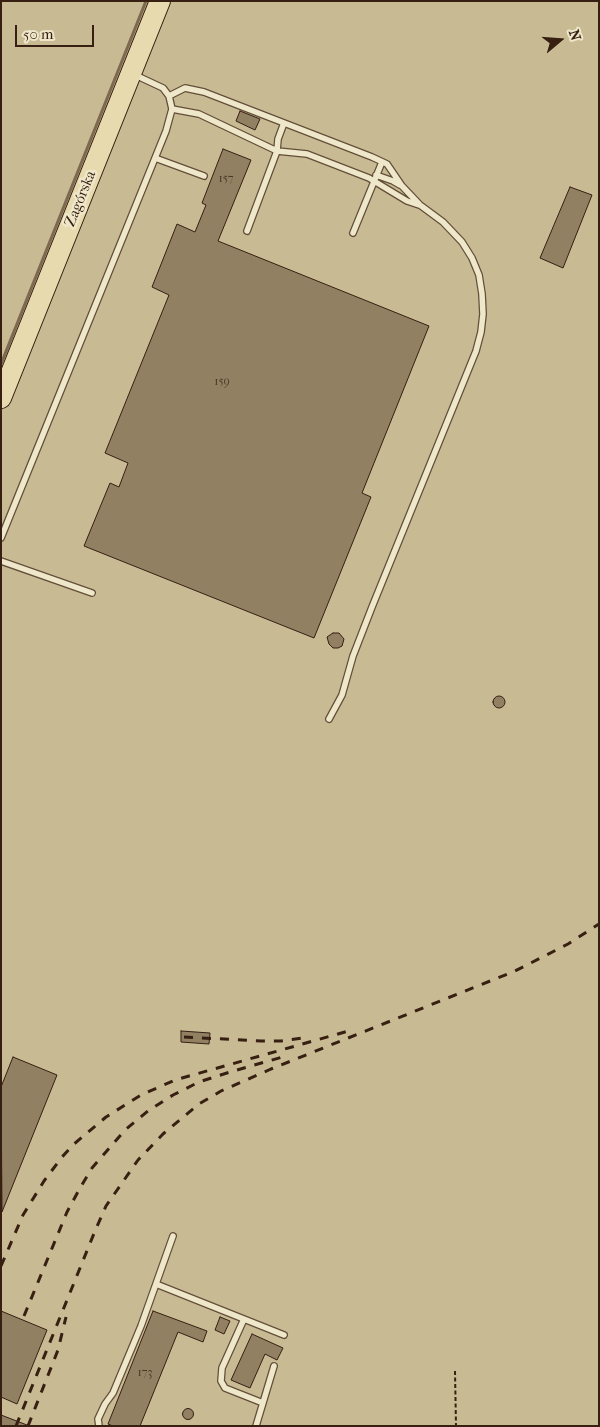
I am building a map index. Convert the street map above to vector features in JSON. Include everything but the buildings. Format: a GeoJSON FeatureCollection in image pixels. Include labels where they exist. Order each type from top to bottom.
{"type":"FeatureCollection","features":[{"type":"Feature","properties":{"kind":"highway","name":"Zagórska"},"geometry":{"type":"LineString","coordinates":[[1,398],[160,1]]}},
{"type":"Feature","properties":{"kind":"lane"},"geometry":{"type":"LineString","coordinates":[[1,538],[166,131],[172,109],[169,96],[163,88],[131,74]]}},
{"type":"Feature","properties":{"kind":"lane"},"geometry":{"type":"LineString","coordinates":[[169,96],[185,88],[204,92],[387,164],[402,186],[420,205],[436,216],[457,235],[472,258],[482,285],[481,332],[472,360],[356,648],[342,695],[329,719]]}},
{"type":"Feature","properties":{"kind":"lane"},"geometry":{"type":"LineString","coordinates":[[172,109],[199,114],[277,151],[307,154],[375,178],[393,181],[402,186]]}},
{"type":"Feature","properties":{"kind":"lane"},"geometry":{"type":"LineString","coordinates":[[247,231],[277,151],[278,139],[284,123]]}},
{"type":"Feature","properties":{"kind":"lane"},"geometry":{"type":"LineString","coordinates":[[155,158],[204,176]]}},
{"type":"Feature","properties":{"kind":"lane"},"geometry":{"type":"LineString","coordinates":[[353,233],[382,162]]}},
{"type":"Feature","properties":{"kind":"lane"},"geometry":{"type":"LineString","coordinates":[[375,178],[407,201],[420,205]]}},
{"type":"Feature","properties":{"kind":"lane"},"geometry":{"type":"LineString","coordinates":[[1,561],[92,593]]}},
{"type":"Feature","properties":{"kind":"lane"},"geometry":{"type":"LineString","coordinates":[[99,1426],[98,1420],[105,1404],[113,1393],[141,1326],[173,1236]]}},
{"type":"Feature","properties":{"kind":"lane"},"geometry":{"type":"LineString","coordinates":[[156,1284],[284,1335]]}},
{"type":"Feature","properties":{"kind":"lane"},"geometry":{"type":"LineString","coordinates":[[244,1319],[222,1368],[221,1381],[226,1388],[263,1403]]}},
{"type":"Feature","properties":{"kind":"lane"},"geometry":{"type":"LineString","coordinates":[[256,1426],[274,1366]]}},
{"type":"Feature","properties":{"kind":"path"},"geometry":{"type":"LineString","coordinates":[[455,1371],[456,1426]]}},
{"type":"Feature","properties":{"kind":"shaded area"},"geometry":{"type":"Polygon","coordinates":[[[1,1],[599,1],[599,1426],[1,1426],[1,1]]]}},
{"type":"Feature","properties":{"kind":"waterway"},"geometry":{"type":"LineString","coordinates":[[1,364],[146,1]]}},
{"type":"Feature","properties":{"kind":"railway"},"geometry":{"type":"LineString","coordinates":[[16,1426],[106,1206],[138,1160],[163,1134],[199,1104],[221,1091],[515,971],[568,944],[599,924]]}},
{"type":"Feature","properties":{"kind":"railway"},"geometry":{"type":"LineString","coordinates":[[1,1266],[23,1215],[44,1181],[74,1144],[106,1117],[141,1095],[175,1080],[352,1030]]}},
{"type":"Feature","properties":{"kind":"railway"},"geometry":{"type":"LineString","coordinates":[[184,1037],[261,1041],[303,1038]]}},
{"type":"Feature","properties":{"kind":"railway"},"geometry":{"type":"LineString","coordinates":[[24,1316],[67,1212],[80,1188],[92,1168],[125,1130],[148,1111],[173,1095],[199,1082],[286,1056]]}},
{"type":"Feature","properties":{"kind":"railway"},"geometry":{"type":"LineString","coordinates":[[28,1426],[58,1350],[66,1317]]}}]}
